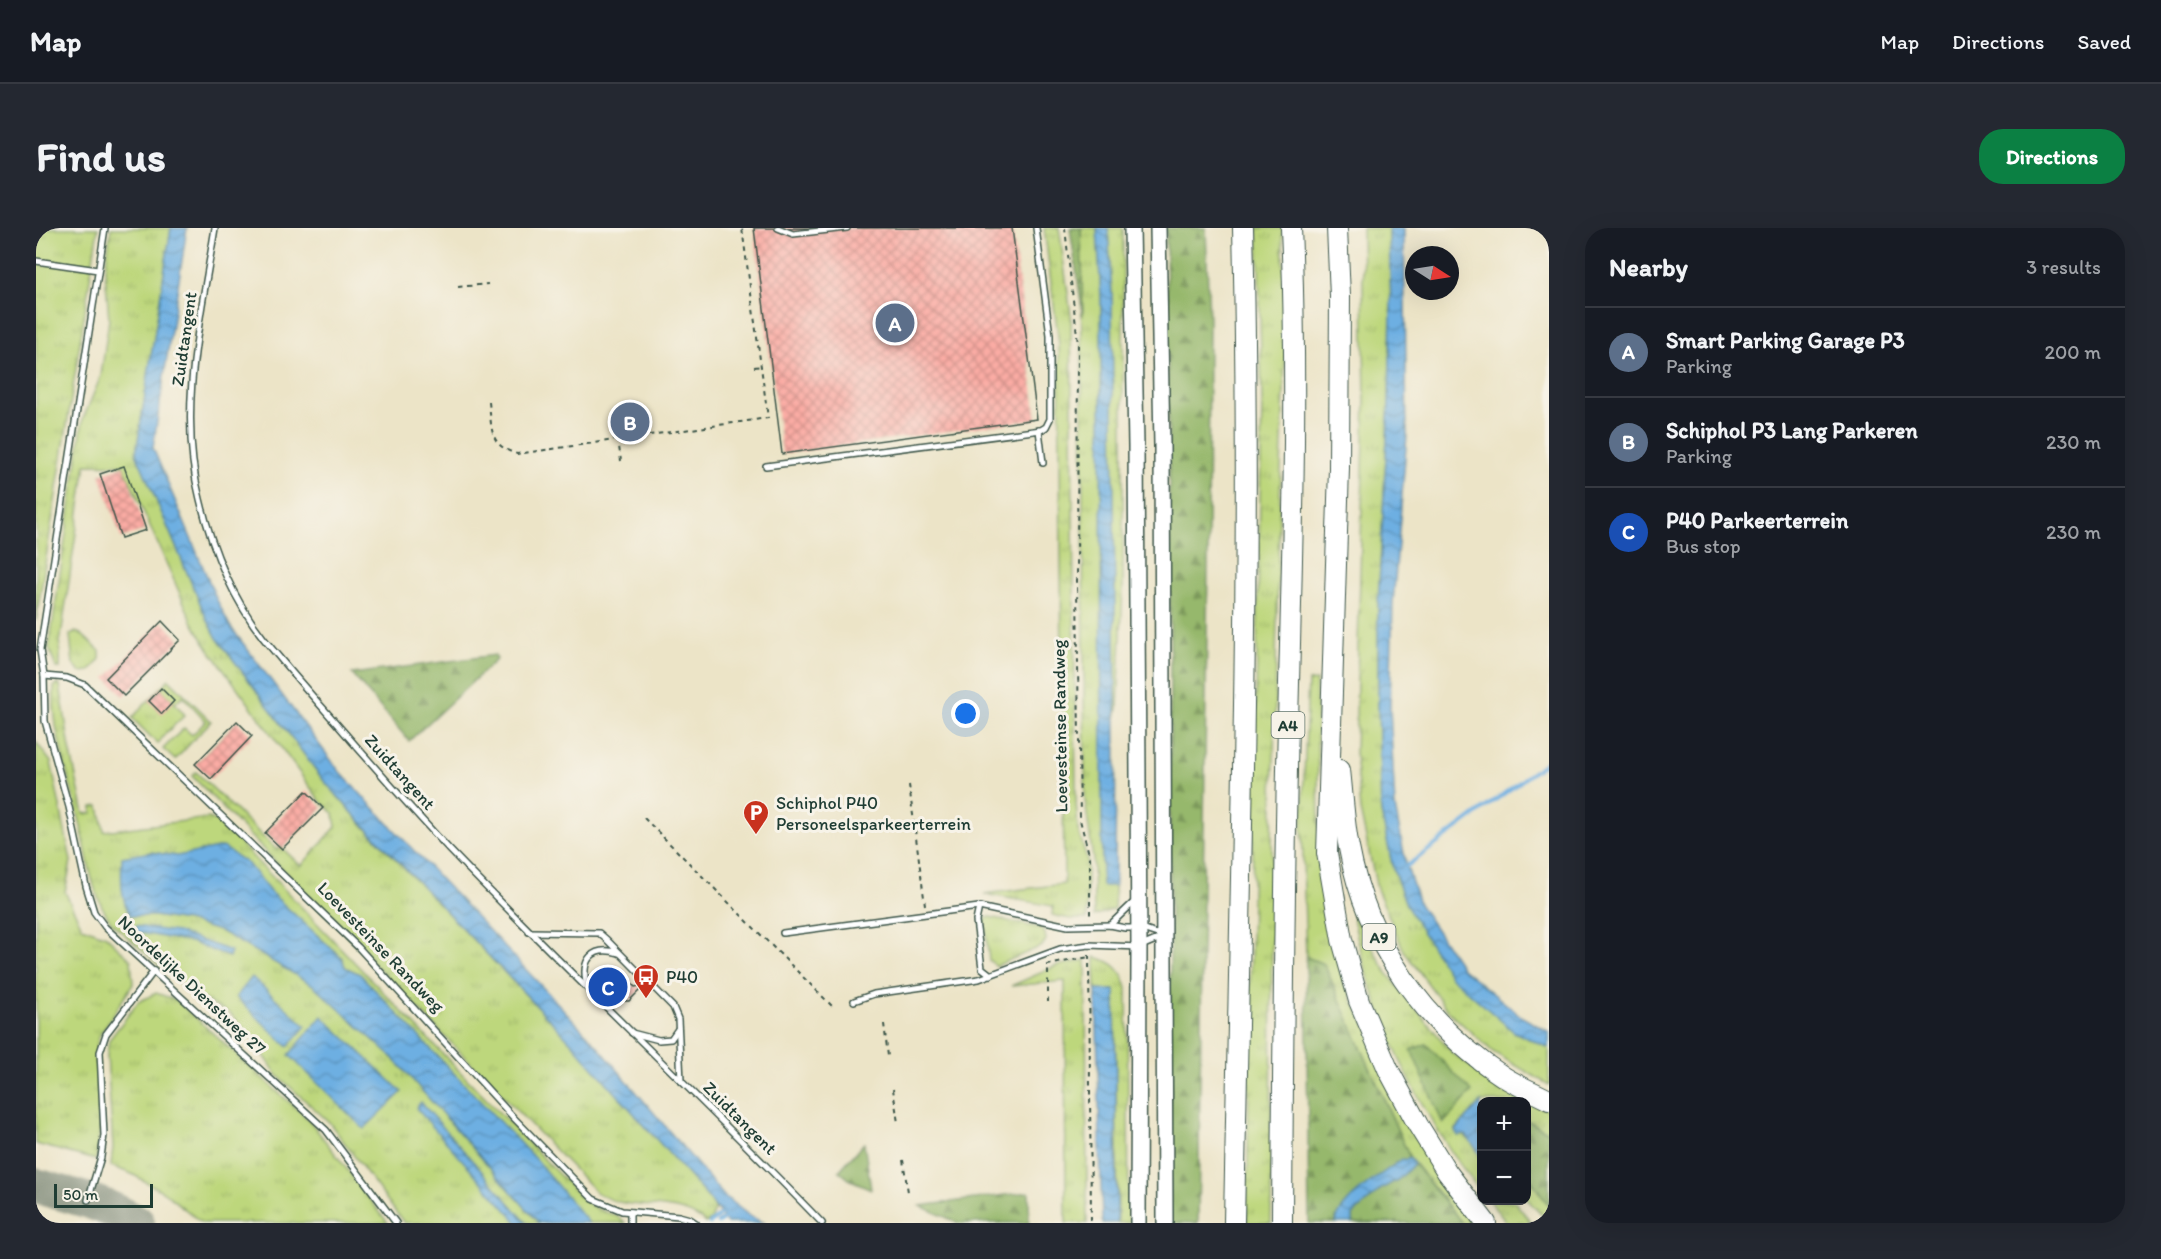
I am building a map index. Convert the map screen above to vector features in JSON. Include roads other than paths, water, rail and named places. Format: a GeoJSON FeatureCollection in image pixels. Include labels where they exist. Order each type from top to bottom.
{"type":"FeatureCollection","features":[{"type":"Feature","properties":{"kind":"highway"},"geometry":{"type":"LineString","coordinates":[[1234,1223],[1246,492],[1243,228]]}},
{"type":"Feature","properties":{"kind":"highway","name":"A4"},"geometry":{"type":"LineString","coordinates":[[1282,1223],[1284,908],[1293,505],[1291,228]]}},
{"type":"Feature","properties":{"kind":"highway"},"geometry":{"type":"LineString","coordinates":[[1337,228],[1340,296],[1339,456],[1327,853],[1342,940],[1359,1002],[1388,1069],[1418,1125],[1447,1172],[1486,1223]]}},
{"type":"Feature","properties":{"kind":"highway","name":"A9"},"geometry":{"type":"LineString","coordinates":[[1333,702],[1348,848],[1365,906],[1386,952],[1417,998],[1463,1046],[1504,1078],[1549,1100]]}},
{"type":"Feature","properties":{"kind":"street"},"geometry":{"type":"LineString","coordinates":[[1132,228],[1139,928],[1138,1223]]}},
{"type":"Feature","properties":{"kind":"street"},"geometry":{"type":"LineString","coordinates":[[1158,228],[1162,457],[1165,1223]]}},
{"type":"Feature","properties":{"kind":"lane","name":"Noordelijke Dienstweg 27"},"geometry":{"type":"LineString","coordinates":[[105,228],[40,650],[44,676],[45,722],[69,807],[86,886],[94,912],[105,927],[326,1131],[396,1223]]}},
{"type":"Feature","properties":{"kind":"lane","name":"Zuidtangent"},"geometry":{"type":"LineString","coordinates":[[215,228],[194,366],[191,402],[193,466],[199,496],[217,556],[235,593],[263,638],[393,790],[530,932],[822,1223]]}},
{"type":"Feature","properties":{"kind":"lane"},"geometry":{"type":"LineString","coordinates":[[778,228],[793,234],[847,228]]}},
{"type":"Feature","properties":{"kind":"lane"},"geometry":{"type":"LineString","coordinates":[[766,466],[1039,430],[1046,427],[1050,419],[1050,335],[1036,228]]}},
{"type":"Feature","properties":{"kind":"lane"},"geometry":{"type":"LineString","coordinates":[[36,261],[98,270]]}},
{"type":"Feature","properties":{"kind":"lane"},"geometry":{"type":"LineString","coordinates":[[1039,430],[1043,463]]}},
{"type":"Feature","properties":{"kind":"lane","name":"Loevesteinse Randweg"},"geometry":{"type":"LineString","coordinates":[[44,676],[67,678],[85,685],[358,947],[513,1117],[593,1199],[607,1206],[630,1212],[679,1216],[696,1223]]}},
{"type":"Feature","properties":{"kind":"lane"},"geometry":{"type":"LineString","coordinates":[[1110,925],[1138,897]]}},
{"type":"Feature","properties":{"kind":"lane"},"geometry":{"type":"LineString","coordinates":[[783,933],[979,907],[1068,926],[1110,925],[1139,928],[1164,937]]}},
{"type":"Feature","properties":{"kind":"lane"},"geometry":{"type":"LineString","coordinates":[[979,907],[976,921],[982,968],[991,975]]}},
{"type":"Feature","properties":{"kind":"lane"},"geometry":{"type":"LineString","coordinates":[[530,932],[599,933],[673,1007],[678,1018],[681,1081]]}},
{"type":"Feature","properties":{"kind":"lane"},"geometry":{"type":"LineString","coordinates":[[854,1001],[874,994],[979,979],[1060,949],[1089,945],[1139,947],[1164,937]]}},
{"type":"Feature","properties":{"kind":"lane"},"geometry":{"type":"LineString","coordinates":[[587,988],[583,972],[588,958],[600,951],[609,950],[620,954]]}},
{"type":"Feature","properties":{"kind":"lane"},"geometry":{"type":"LineString","coordinates":[[88,1200],[101,1157],[104,1135],[100,1052],[106,1034],[154,971]]}},
{"type":"Feature","properties":{"kind":"lane"},"geometry":{"type":"LineString","coordinates":[[631,1033],[665,1040],[671,1039],[678,1029]]}},
{"type":"Feature","properties":{"kind":"lane"},"geometry":{"type":"LineString","coordinates":[[630,1212],[630,1223]]}},
{"type":"Feature","properties":{"kind":"water"},"geometry":{"type":"Polygon","coordinates":[[[171,228],[187,228],[153,448],[230,626],[340,772],[595,1043],[724,1196],[751,1217],[765,1223],[727,1223],[710,1200],[571,1042],[324,781],[217,638],[136,453],[171,228]]]}},
{"type":"Feature","properties":{"kind":"water"},"geometry":{"type":"Polygon","coordinates":[[[1097,228],[1108,228],[1112,295],[1116,718],[1115,886],[1102,886],[1101,296],[1097,228]]]}},
{"type":"Feature","properties":{"kind":"water"},"geometry":{"type":"Polygon","coordinates":[[[1389,228],[1404,228],[1407,435],[1393,603],[1390,707],[1395,807],[1406,864],[1419,904],[1462,968],[1522,1017],[1549,1032],[1549,1048],[1514,1032],[1450,976],[1407,907],[1393,869],[1381,812],[1378,704],[1378,604],[1389,401],[1391,310],[1389,228]]]}},
{"type":"Feature","properties":{"kind":"water"},"geometry":{"type":"Polygon","coordinates":[[[223,847],[248,864],[270,892],[342,958],[345,967],[360,974],[536,1160],[589,1223],[539,1223],[394,1059],[313,985],[222,932],[187,921],[154,916],[130,916],[121,880],[122,857],[151,852],[177,856],[223,847]]]}},
{"type":"Feature","properties":{"kind":"water"},"geometry":{"type":"Polygon","coordinates":[[[136,926],[177,932],[231,951],[229,957],[191,942],[136,932],[136,926]]]}},
{"type":"Feature","properties":{"kind":"water"},"geometry":{"type":"Polygon","coordinates":[[[252,977],[306,1026],[288,1047],[236,997],[252,977]]]}},
{"type":"Feature","properties":{"kind":"water"},"geometry":{"type":"Polygon","coordinates":[[[1096,990],[1115,990],[1117,1223],[1102,1223],[1096,990]]]}},
{"type":"Feature","properties":{"kind":"water"},"geometry":{"type":"Polygon","coordinates":[[[322,1016],[402,1092],[364,1129],[289,1055],[322,1016]]]}},
{"type":"Feature","properties":{"kind":"water"},"geometry":{"type":"Polygon","coordinates":[[[421,1102],[527,1223],[518,1223],[416,1108],[421,1102]]]}},
{"type":"Feature","properties":{"kind":"water"},"geometry":{"type":"Polygon","coordinates":[[[1477,1106],[1477,1150],[1466,1135],[1458,1136],[1455,1131],[1477,1106]]]}},
{"type":"Feature","properties":{"kind":"water"},"geometry":{"type":"Polygon","coordinates":[[[1410,1158],[1414,1164],[1399,1179],[1381,1189],[1353,1215],[1353,1223],[1336,1223],[1344,1206],[1363,1188],[1402,1159],[1410,1158]]]}},
{"type":"Feature","properties":{"kind":"waterway"},"geometry":{"type":"LineString","coordinates":[[1403,869],[1549,760]]}},
{"type":"Feature","properties":{"kind":"waterway"},"geometry":{"type":"LineString","coordinates":[[710,1223],[720,1215]]}},
{"type":"Feature","properties":{"kind":"waterway"},"geometry":{"type":"LineString","coordinates":[[718,1223],[724,1219]]}},
{"type":"Feature","properties":{"kind":"place","name":"Smart Parking Garage P3"},"geometry":{"type":"Point","coordinates":[895,323]}},
{"type":"Feature","properties":{"kind":"place","name":"Schiphol P3 Lang Parkeren"},"geometry":{"type":"Point","coordinates":[630,422]}},
{"type":"Feature","properties":{"kind":"place","name":"Schiphol P40 Personeelsparkeerterrein"},"geometry":{"type":"Point","coordinates":[756,836]}},
{"type":"Feature","properties":{"kind":"place","name":"P40 Parkeerterrein"},"geometry":{"type":"Point","coordinates":[608,987]}},
{"type":"Feature","properties":{"kind":"place","name":"P40"},"geometry":{"type":"Point","coordinates":[646,1000]}}]}
